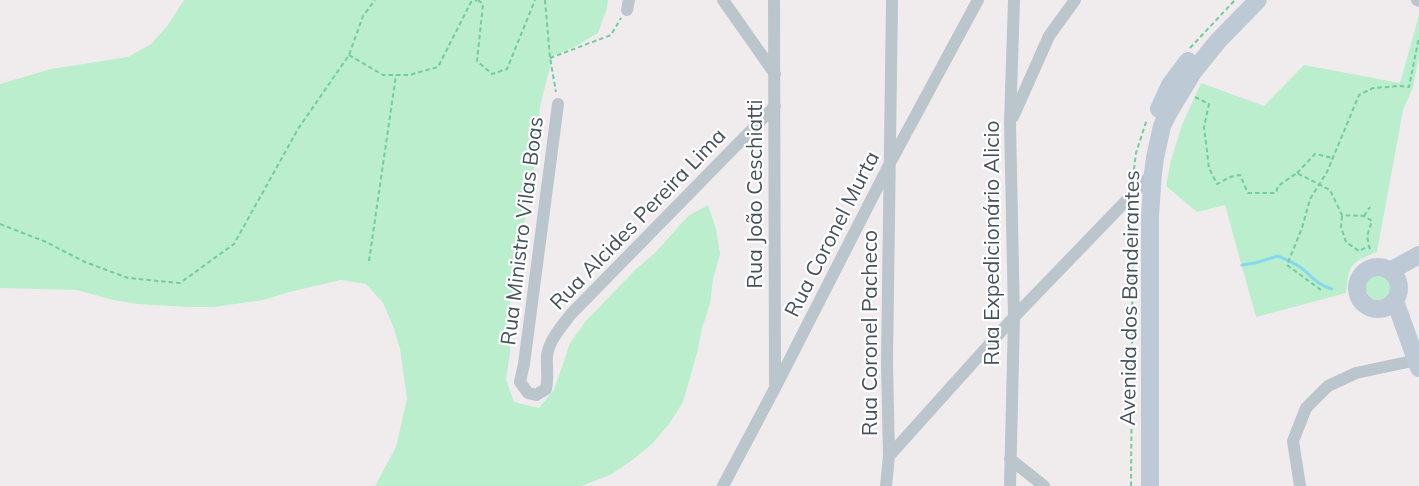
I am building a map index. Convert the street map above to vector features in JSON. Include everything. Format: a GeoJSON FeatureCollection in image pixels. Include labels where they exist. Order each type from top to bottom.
{"type":"FeatureCollection","features":[{"type":"Feature","properties":{"kind":"street"},"geometry":{"type":"LineString","coordinates":[[723,0],[775,74]]}},
{"type":"Feature","properties":{"kind":"street","name":"Rua João Ceschiatti"},"geometry":{"type":"LineString","coordinates":[[774,0],[775,388]]}},
{"type":"Feature","properties":{"kind":"street","name":"Rua Coronel Pacheco"},"geometry":{"type":"LineString","coordinates":[[886,486],[889,456],[887,362],[892,0]]}},
{"type":"Feature","properties":{"kind":"street","name":"Rua Coronel Murta"},"geometry":{"type":"LineString","coordinates":[[723,486],[890,163],[978,0]]}},
{"type":"Feature","properties":{"kind":"street","name":"Rua Expedicionário Alicio"},"geometry":{"type":"LineString","coordinates":[[1010,486],[1014,317],[1010,123],[1014,0]]}},
{"type":"Feature","properties":{"kind":"street"},"geometry":{"type":"LineString","coordinates":[[1010,123],[1049,36],[1075,0]]}},
{"type":"Feature","properties":{"kind":"street","name":"Avenida dos Bandeirantes"},"geometry":{"type":"LineString","coordinates":[[1150,486],[1150,215],[1143,159],[1155,117],[1170,85],[1188,61],[1244,0]]}},
{"type":"Feature","properties":{"kind":"street","name":"Avenida dos Bandeirantes"},"geometry":{"type":"LineString","coordinates":[[1138,486],[1147,178],[1162,126],[1193,72],[1218,41],[1258,0]]}},
{"type":"Feature","properties":{"kind":"street","name":"Rua Ministro Vilas Boas"},"geometry":{"type":"LineString","coordinates":[[524,364],[558,104]]}},
{"type":"Feature","properties":{"kind":"street","name":"Rua Alcides Pereira Lima"},"geometry":{"type":"LineString","coordinates":[[524,364],[520,382],[528,393],[536,395],[546,389],[547,355],[556,334],[571,314],[775,106]]}},
{"type":"Feature","properties":{"kind":"street"},"geometry":{"type":"LineString","coordinates":[[889,456],[1014,317],[1147,178]]}},
{"type":"Feature","properties":{"kind":"street"},"geometry":{"type":"LineString","coordinates":[[1395,285],[1419,255]]}},
{"type":"Feature","properties":{"kind":"street"},"geometry":{"type":"LineString","coordinates":[[1395,285],[1419,261]]}},
{"type":"Feature","properties":{"kind":"street"},"geometry":{"type":"LineString","coordinates":[[1300,486],[1293,441],[1306,408],[1328,386],[1356,373],[1418,364],[1395,285]]}},
{"type":"Feature","properties":{"kind":"street"},"geometry":{"type":"LineString","coordinates":[[524,364],[547,355]]}},
{"type":"Feature","properties":{"kind":"street"},"geometry":{"type":"LineString","coordinates":[[1010,459],[1044,486]]}},
{"type":"Feature","properties":{"kind":"path"},"geometry":{"type":"LineString","coordinates":[[0,224],[46,242],[85,262],[128,278],[180,283],[234,244],[298,129],[349,54],[363,16],[375,0]]}},
{"type":"Feature","properties":{"kind":"path"},"geometry":{"type":"LineString","coordinates":[[349,54],[383,75],[409,75],[438,67],[471,2],[477,0],[483,4],[477,61],[492,74],[507,69],[534,0]]}},
{"type":"Feature","properties":{"kind":"path"},"geometry":{"type":"LineString","coordinates":[[545,0],[550,58],[558,104]]}},
{"type":"Feature","properties":{"kind":"path"},"geometry":{"type":"LineString","coordinates":[[550,58],[610,35],[628,5]]}},
{"type":"Feature","properties":{"kind":"path"},"geometry":{"type":"LineString","coordinates":[[1321,290],[1287,265],[1302,228],[1310,199],[1327,172],[1359,95],[1373,88],[1409,87],[1419,37]]}},
{"type":"Feature","properties":{"kind":"path"},"geometry":{"type":"LineString","coordinates":[[369,261],[396,75]]}},
{"type":"Feature","properties":{"kind":"path"},"geometry":{"type":"LineString","coordinates":[[1182,91],[1209,104],[1204,127],[1209,168],[1218,184],[1230,177],[1240,175],[1248,193],[1276,193],[1278,186],[1297,173],[1315,154],[1333,158]]}},
{"type":"Feature","properties":{"kind":"path"},"geometry":{"type":"LineString","coordinates":[[1297,173],[1330,190],[1342,215],[1341,227],[1346,242],[1359,251],[1370,248],[1367,236],[1372,221],[1364,216],[1342,215]]}},
{"type":"Feature","properties":{"kind":"path"},"geometry":{"type":"LineString","coordinates":[[1364,216],[1370,207]]}},
{"type":"Feature","properties":{"kind":"path"},"geometry":{"type":"LineString","coordinates":[[1131,486],[1133,212]]}},
{"type":"Feature","properties":{"kind":"green space"},"geometry":{"type":"Polygon","coordinates":[[[184,0],[608,0],[598,33],[553,56],[540,106],[536,158],[510,303],[510,353],[506,379],[514,402],[539,408],[554,390],[570,343],[585,322],[636,269],[655,253],[688,216],[708,205],[716,229],[720,254],[713,279],[710,304],[683,402],[669,424],[652,444],[610,475],[581,486],[375,486],[396,447],[407,399],[400,349],[393,326],[383,303],[366,284],[341,280],[264,300],[214,307],[138,304],[77,290],[0,288],[0,84],[51,69],[128,57],[151,44],[168,25],[184,0]]]}},
{"type":"Feature","properties":{"kind":"green space"},"geometry":{"type":"Polygon","coordinates":[[[1419,15],[1419,56],[1413,87],[1403,110],[1377,252],[1352,266],[1346,293],[1256,317],[1225,205],[1197,212],[1166,186],[1182,125],[1201,83],[1264,106],[1304,65],[1400,83],[1419,15]]]}},
{"type":"Feature","properties":{"kind":"green space"},"geometry":{"type":"Polygon","coordinates":[[[1379,274],[1388,278],[1392,287],[1388,296],[1379,300],[1370,296],[1366,287],[1370,278],[1379,274]]]}},
{"type":"Feature","properties":{"kind":"waterway"},"geometry":{"type":"LineString","coordinates":[[1242,265],[1278,256],[1298,266],[1320,284],[1332,289]]}}]}
